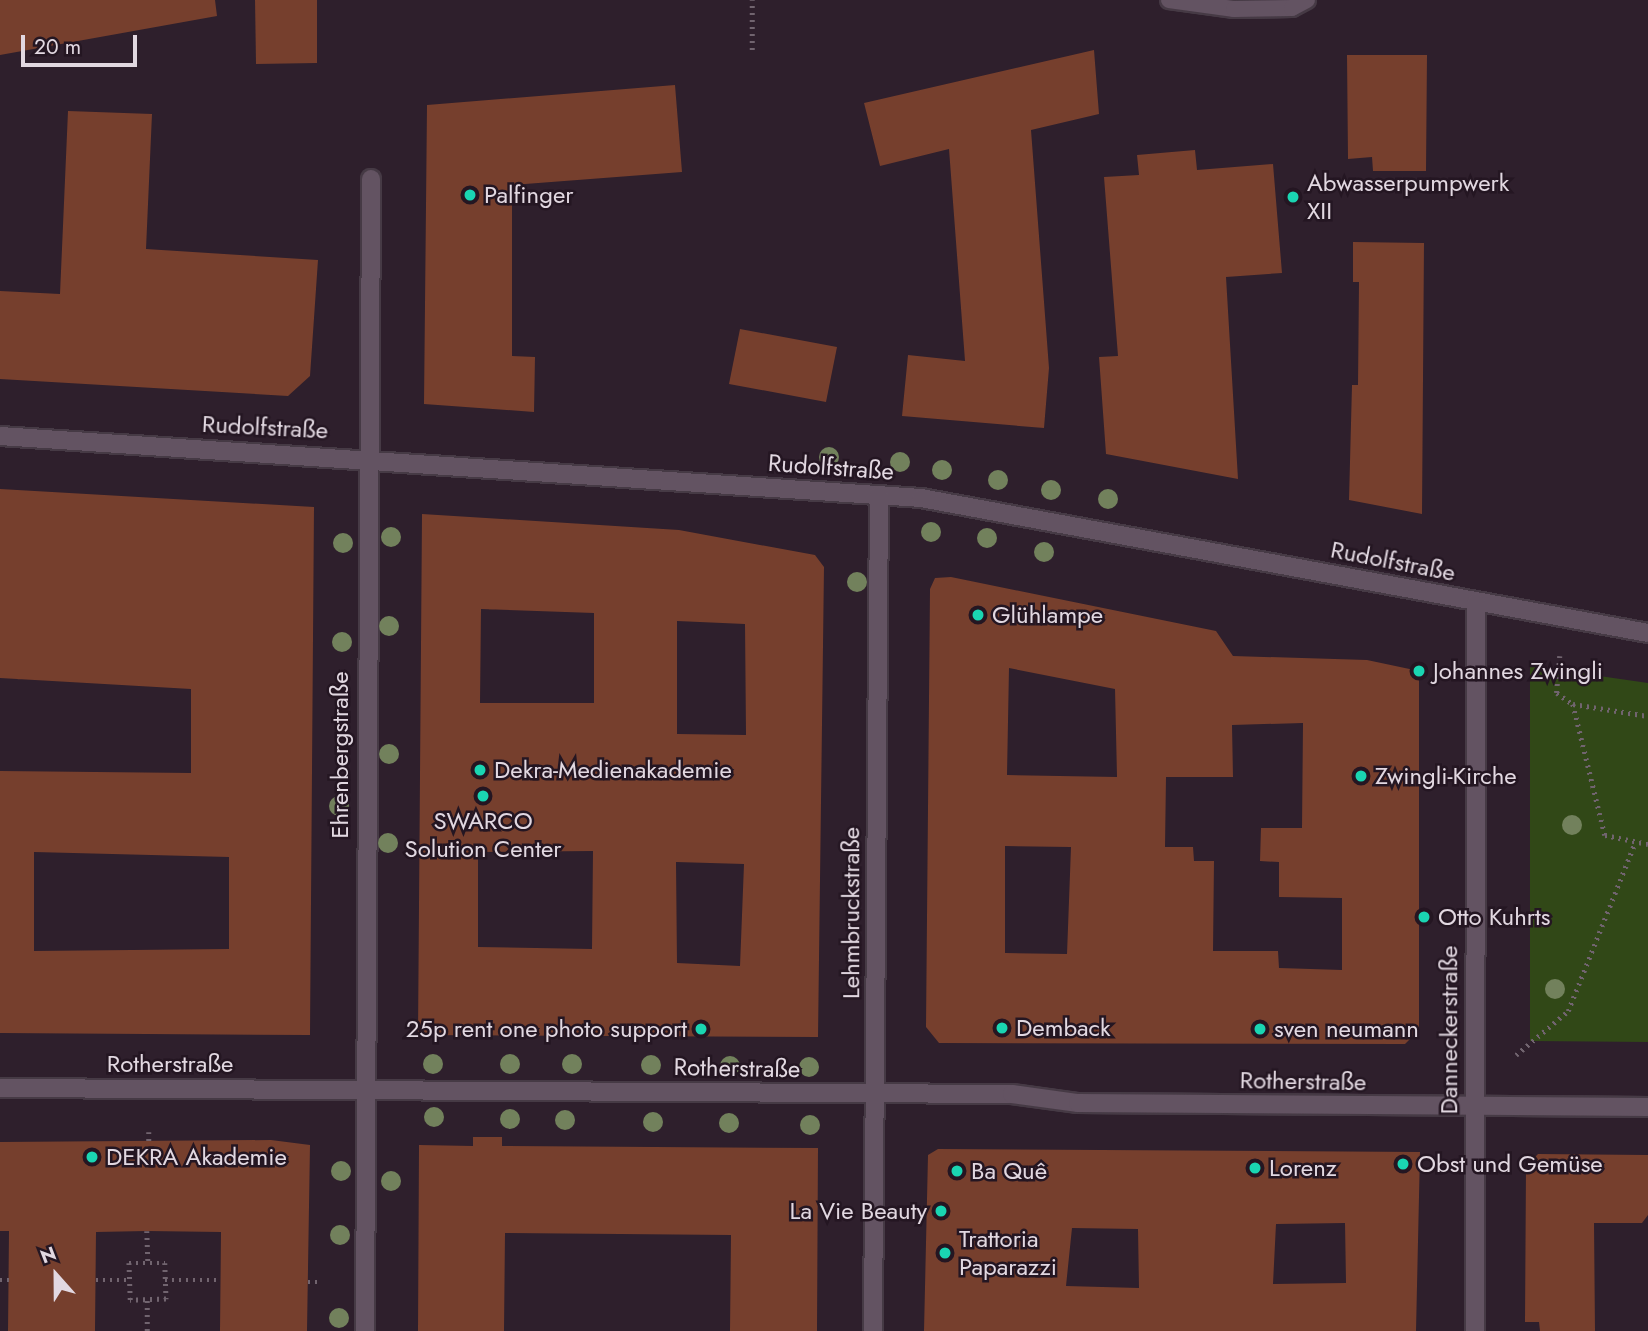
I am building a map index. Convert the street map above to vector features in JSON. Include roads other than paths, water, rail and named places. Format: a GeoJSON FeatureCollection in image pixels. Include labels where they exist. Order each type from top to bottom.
{"type":"FeatureCollection","features":[{"type":"Feature","properties":{"kind":"street","name":"Ehrenbergstraße"},"geometry":{"type":"LineString","coordinates":[[365,1331],[364,1090],[371,179]]}},
{"type":"Feature","properties":{"kind":"street","name":"Rudolfstraße"},"geometry":{"type":"LineString","coordinates":[[0,436],[368,457],[879,495],[1648,633]]}},
{"type":"Feature","properties":{"kind":"street","name":"Lehmbruckstraße"},"geometry":{"type":"LineString","coordinates":[[873,1331],[879,495]]}},
{"type":"Feature","properties":{"kind":"street","name":"Danneckerstraße"},"geometry":{"type":"LineString","coordinates":[[1475,1331],[1472,1107],[1476,603]]}},
{"type":"Feature","properties":{"kind":"street","name":"Rotherstraße"},"geometry":{"type":"LineString","coordinates":[[0,1088],[1012,1094],[1078,1103],[1648,1107]]}},
{"type":"Feature","properties":{"kind":"lane"},"geometry":{"type":"LineString","coordinates":[[1169,0],[1234,9],[1292,8],[1307,0]]}},
{"type":"Feature","properties":{"kind":"place","name":"Palfinger"},"geometry":{"type":"Point","coordinates":[470,195]}},
{"type":"Feature","properties":{"kind":"place","name":"Abwasserpumpwerk XII"},"geometry":{"type":"Point","coordinates":[1293,197]}},
{"type":"Feature","properties":{"kind":"place","name":"Glühlampe"},"geometry":{"type":"Point","coordinates":[978,615]}},
{"type":"Feature","properties":{"kind":"place","name":"Johannes Zwingli"},"geometry":{"type":"Point","coordinates":[1419,671]}},
{"type":"Feature","properties":{"kind":"place","name":"Dekra-Medienakademie"},"geometry":{"type":"Point","coordinates":[480,770]}},
{"type":"Feature","properties":{"kind":"place","name":"Zwingli-Kirche"},"geometry":{"type":"Point","coordinates":[1361,776]}},
{"type":"Feature","properties":{"kind":"place","name":"SWARCO Solution Center"},"geometry":{"type":"Point","coordinates":[483,796]}},
{"type":"Feature","properties":{"kind":"place","name":"Otto Kuhrts"},"geometry":{"type":"Point","coordinates":[1424,917]}},
{"type":"Feature","properties":{"kind":"place","name":"Demback"},"geometry":{"type":"Point","coordinates":[1002,1028]}},
{"type":"Feature","properties":{"kind":"place","name":"25p rent one photo support"},"geometry":{"type":"Point","coordinates":[701,1029]}},
{"type":"Feature","properties":{"kind":"place","name":"sven neumann"},"geometry":{"type":"Point","coordinates":[1260,1029]}},
{"type":"Feature","properties":{"kind":"place","name":"DEKRA Akademie"},"geometry":{"type":"Point","coordinates":[92,1157]}},
{"type":"Feature","properties":{"kind":"place","name":"Obst und Gemüse"},"geometry":{"type":"Point","coordinates":[1403,1164]}},
{"type":"Feature","properties":{"kind":"place","name":"Lorenz"},"geometry":{"type":"Point","coordinates":[1255,1168]}},
{"type":"Feature","properties":{"kind":"place","name":"Ba Quê"},"geometry":{"type":"Point","coordinates":[957,1171]}},
{"type":"Feature","properties":{"kind":"place","name":"La Vie Beauty"},"geometry":{"type":"Point","coordinates":[941,1211]}},
{"type":"Feature","properties":{"kind":"place","name":"Trattoria Paparazzi"},"geometry":{"type":"Point","coordinates":[945,1253]}}]}
